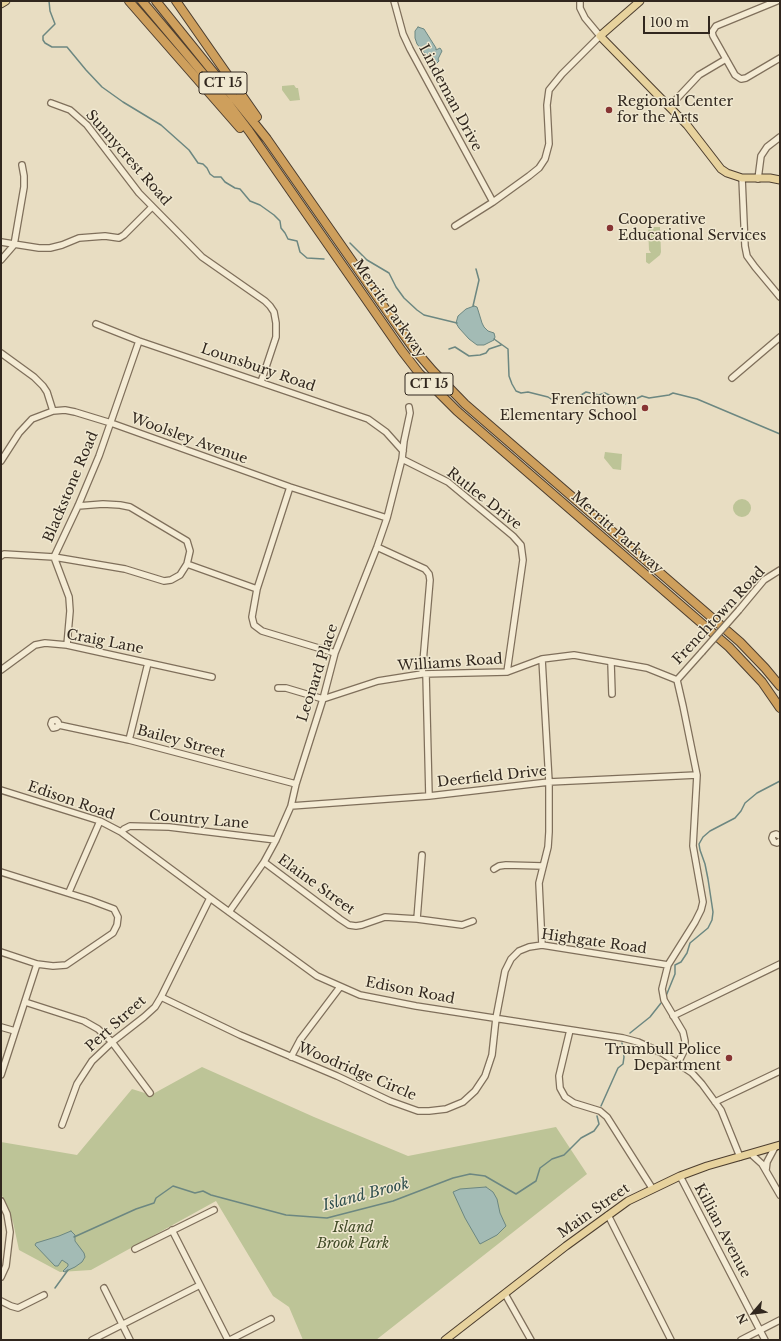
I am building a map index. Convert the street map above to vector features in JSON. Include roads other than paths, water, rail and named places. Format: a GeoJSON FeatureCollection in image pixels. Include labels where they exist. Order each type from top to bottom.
{"type":"FeatureCollection","features":[{"type":"Feature","properties":{"kind":"highway"},"geometry":{"type":"LineString","coordinates":[[129,1],[242,129],[276,175],[283,180]]}},
{"type":"Feature","properties":{"kind":"highway","name":"Merritt Parkway"},"geometry":{"type":"LineString","coordinates":[[142,1],[227,102],[419,373],[457,411],[729,647],[762,682],[780,708]]}},
{"type":"Feature","properties":{"kind":"highway","name":"Merritt Parkway"},"geometry":{"type":"LineString","coordinates":[[156,1],[267,139],[396,324],[414,349],[433,371],[465,404],[740,642],[780,686]]}},
{"type":"Feature","properties":{"kind":"highway"},"geometry":{"type":"LineString","coordinates":[[176,1],[282,154],[287,167]]}},
{"type":"Feature","properties":{"kind":"main road"},"geometry":{"type":"LineString","coordinates":[[640,1],[600,36],[669,106],[721,169],[727,173],[742,178],[770,178],[780,180]]}},
{"type":"Feature","properties":{"kind":"main road","name":"Main Street"},"geometry":{"type":"LineString","coordinates":[[445,1340],[628,1201],[652,1188],[680,1176],[778,1146]]}},
{"type":"Feature","properties":{"kind":"street","name":"Lindeman Drive"},"geometry":{"type":"LineString","coordinates":[[394,1],[403,34],[493,202]]}},
{"type":"Feature","properties":{"kind":"street"},"geometry":{"type":"LineString","coordinates":[[455,226],[493,202],[533,173],[542,164],[549,144],[547,99],[549,90],[562,74],[600,36],[585,18],[580,8],[580,1]]}},
{"type":"Feature","properties":{"kind":"street"},"geometry":{"type":"LineString","coordinates":[[777,1],[719,24],[713,28],[712,32],[735,75],[740,79],[746,78],[780,58]]}},
{"type":"Feature","properties":{"kind":"street"},"geometry":{"type":"LineString","coordinates":[[669,106],[699,75],[726,59]]}},
{"type":"Feature","properties":{"kind":"street","name":"Sunnycrest Road"},"geometry":{"type":"LineString","coordinates":[[51,103],[70,110],[87,125],[139,193],[202,257],[270,306],[274,312],[276,337],[261,382]]}},
{"type":"Feature","properties":{"kind":"street"},"geometry":{"type":"LineString","coordinates":[[758,179],[761,156],[767,147],[780,137]]}},
{"type":"Feature","properties":{"kind":"street"},"geometry":{"type":"LineString","coordinates":[[1,260],[14,245],[24,187],[22,165]]}},
{"type":"Feature","properties":{"kind":"street"},"geometry":{"type":"LineString","coordinates":[[742,178],[745,246],[747,256],[754,267],[780,297]]}},
{"type":"Feature","properties":{"kind":"street"},"geometry":{"type":"LineString","coordinates":[[1,242],[14,245],[50,248],[79,238],[105,236],[119,238],[124,235],[152,206]]}},
{"type":"Feature","properties":{"kind":"street","name":"Lounsbury Road"},"geometry":{"type":"LineString","coordinates":[[96,324],[139,341],[368,419],[386,432],[403,451]]}},
{"type":"Feature","properties":{"kind":"street"},"geometry":{"type":"LineString","coordinates":[[732,378],[780,337]]}},
{"type":"Feature","properties":{"kind":"street","name":"Blackstone Road"},"geometry":{"type":"LineString","coordinates":[[67,645],[70,611],[69,596],[54,557],[99,456],[139,341]]}},
{"type":"Feature","properties":{"kind":"street"},"geometry":{"type":"LineString","coordinates":[[1,353],[34,377],[43,386],[47,392],[52,410],[38,416],[28,423],[19,433],[1,461]]}},
{"type":"Feature","properties":{"kind":"street","name":"Leonard Place"},"geometry":{"type":"LineString","coordinates":[[229,912],[264,862],[276,840],[291,806],[296,784],[323,699],[335,653],[378,547],[387,518],[402,459],[410,413],[409,407]]}},
{"type":"Feature","properties":{"kind":"street","name":"Woolsley Avenue"},"geometry":{"type":"LineString","coordinates":[[52,410],[75,412],[110,423],[290,488],[387,518]]}},
{"type":"Feature","properties":{"kind":"street","name":"Rutlee Drive"},"geometry":{"type":"LineString","coordinates":[[402,459],[448,482],[513,536],[521,545],[523,560],[507,672]]}},
{"type":"Feature","properties":{"kind":"street"},"geometry":{"type":"LineString","coordinates":[[290,488],[257,589],[252,617],[254,625],[262,631],[335,653]]}},
{"type":"Feature","properties":{"kind":"street"},"geometry":{"type":"LineString","coordinates":[[1,556],[4,554],[54,557],[124,569],[164,581],[171,580],[180,575],[187,564],[190,551],[187,541],[130,507],[103,504],[78,506]]}},
{"type":"Feature","properties":{"kind":"street"},"geometry":{"type":"LineString","coordinates":[[378,547],[425,569],[429,574],[430,580],[424,674],[429,796]]}},
{"type":"Feature","properties":{"kind":"street"},"geometry":{"type":"LineString","coordinates":[[187,564],[257,589]]}},
{"type":"Feature","properties":{"kind":"street","name":"Frenchtown Road"},"geometry":{"type":"LineString","coordinates":[[677,680],[764,580],[780,570]]}},
{"type":"Feature","properties":{"kind":"street","name":"Craig Lane"},"geometry":{"type":"LineString","coordinates":[[1,670],[35,645],[45,643],[67,645],[212,677]]}},
{"type":"Feature","properties":{"kind":"street","name":"Williams Road"},"geometry":{"type":"LineString","coordinates":[[323,699],[378,681],[424,674],[507,672],[542,659],[574,655],[611,663],[647,668],[677,680]]}},
{"type":"Feature","properties":{"kind":"street"},"geometry":{"type":"LineString","coordinates":[[542,659],[549,782],[549,839],[539,883],[542,944]]}},
{"type":"Feature","properties":{"kind":"street"},"geometry":{"type":"LineString","coordinates":[[129,740],[148,663]]}},
{"type":"Feature","properties":{"kind":"street"},"geometry":{"type":"LineString","coordinates":[[611,663],[612,694]]}},
{"type":"Feature","properties":{"kind":"street"},"geometry":{"type":"LineString","coordinates":[[677,680],[697,775],[693,846],[703,902],[695,922],[668,965],[664,977],[662,994],[686,1041],[684,1051],[678,1063]]}},
{"type":"Feature","properties":{"kind":"street"},"geometry":{"type":"LineString","coordinates":[[278,688],[286,688],[323,699]]}},
{"type":"Feature","properties":{"kind":"street","name":"Bailey Street"},"geometry":{"type":"LineString","coordinates":[[59,725],[129,740],[296,784]]}},
{"type":"Feature","properties":{"kind":"street","name":"Deerfield Drive"},"geometry":{"type":"LineString","coordinates":[[291,806],[429,796],[549,782],[697,775]]}},
{"type":"Feature","properties":{"kind":"street","name":"Edison Road"},"geometry":{"type":"LineString","coordinates":[[1,790],[100,821],[121,832],[317,976],[360,995],[386,1001],[623,1038],[638,1042],[662,1053],[692,1073],[715,1102],[721,1110],[740,1157]]}},
{"type":"Feature","properties":{"kind":"street"},"geometry":{"type":"LineString","coordinates":[[70,892],[100,821]]}},
{"type":"Feature","properties":{"kind":"street","name":"Country Lane"},"geometry":{"type":"LineString","coordinates":[[121,832],[130,826],[169,827],[276,840]]}},
{"type":"Feature","properties":{"kind":"street"},"geometry":{"type":"LineString","coordinates":[[780,836],[776,834],[772,838],[774,842],[780,843]]}},
{"type":"Feature","properties":{"kind":"street"},"geometry":{"type":"LineString","coordinates":[[417,919],[422,855]]}},
{"type":"Feature","properties":{"kind":"street","name":"Elaine Street"},"geometry":{"type":"LineString","coordinates":[[264,862],[349,925],[362,925],[385,917],[417,919],[462,925],[473,921]]}},
{"type":"Feature","properties":{"kind":"street"},"geometry":{"type":"LineString","coordinates":[[494,869],[506,865],[543,866]]}},
{"type":"Feature","properties":{"kind":"street"},"geometry":{"type":"LineString","coordinates":[[1,872],[70,892],[114,909],[118,917],[117,925],[113,933],[66,965],[53,966],[37,964],[1,952]]}},
{"type":"Feature","properties":{"kind":"street","name":"Pert Street"},"geometry":{"type":"LineString","coordinates":[[62,1124],[77,1084],[92,1062],[112,1042],[155,1007],[210,898]]}},
{"type":"Feature","properties":{"kind":"street","name":"Highgate Road"},"geometry":{"type":"LineString","coordinates":[[496,1018],[505,971],[511,959],[519,951],[528,946],[542,944],[668,965]]}},
{"type":"Feature","properties":{"kind":"street"},"geometry":{"type":"LineString","coordinates":[[1,1075],[37,964]]}},
{"type":"Feature","properties":{"kind":"street"},"geometry":{"type":"LineString","coordinates":[[673,1016],[779,967]]}},
{"type":"Feature","properties":{"kind":"street"},"geometry":{"type":"LineString","coordinates":[[291,1057],[300,1040],[340,987]]}},
{"type":"Feature","properties":{"kind":"street","name":"Woodridge Circle"},"geometry":{"type":"LineString","coordinates":[[161,997],[240,1035],[418,1111],[446,1109],[463,1102],[475,1091],[485,1076],[492,1055],[496,1018]]}},
{"type":"Feature","properties":{"kind":"street"},"geometry":{"type":"LineString","coordinates":[[25,1002],[84,1021],[98,1029],[112,1042],[150,1093]]}},
{"type":"Feature","properties":{"kind":"street"},"geometry":{"type":"LineString","coordinates":[[1,1027],[15,1032]]}},
{"type":"Feature","properties":{"kind":"street"},"geometry":{"type":"LineString","coordinates":[[570,1030],[559,1076],[560,1088],[565,1097],[574,1103],[600,1111],[607,1117],[652,1188]]}},
{"type":"Feature","properties":{"kind":"street"},"geometry":{"type":"LineString","coordinates":[[715,1102],[780,1071]]}},
{"type":"Feature","properties":{"kind":"street"},"geometry":{"type":"LineString","coordinates":[[766,1170],[767,1162],[778,1146]]}},
{"type":"Feature","properties":{"kind":"street"},"geometry":{"type":"LineString","coordinates":[[751,1154],[766,1170],[780,1195]]}},
{"type":"Feature","properties":{"kind":"street","name":"Killian Avenue"},"geometry":{"type":"LineString","coordinates":[[680,1176],[765,1340]]}},
{"type":"Feature","properties":{"kind":"street"},"geometry":{"type":"LineString","coordinates":[[1,1201],[7,1214],[10,1232],[6,1266],[1,1277]]}},
{"type":"Feature","properties":{"kind":"street"},"geometry":{"type":"LineString","coordinates":[[135,1249],[214,1210]]}},
{"type":"Feature","properties":{"kind":"street"},"geometry":{"type":"LineString","coordinates":[[608,1215],[671,1340]]}},
{"type":"Feature","properties":{"kind":"street"},"geometry":{"type":"LineString","coordinates":[[172,1230],[229,1340],[271,1319]]}},
{"type":"Feature","properties":{"kind":"street"},"geometry":{"type":"LineString","coordinates":[[92,1340],[200,1286]]}},
{"type":"Feature","properties":{"kind":"street"},"geometry":{"type":"LineString","coordinates":[[104,1288],[130,1340]]}},
{"type":"Feature","properties":{"kind":"street"},"geometry":{"type":"LineString","coordinates":[[505,1294],[531,1340]]}},
{"type":"Feature","properties":{"kind":"street"},"geometry":{"type":"LineString","coordinates":[[1,1301],[18,1308],[44,1295]]}},
{"type":"Feature","properties":{"kind":"street"},"geometry":{"type":"LineString","coordinates":[[741,1340],[780,1320]]}},
{"type":"Feature","properties":{"kind":"water"},"geometry":{"type":"Polygon","coordinates":[[[418,27],[424,29],[436,50],[440,48],[442,51],[438,59],[439,61],[436,64],[431,62],[430,57],[426,55],[417,44],[415,31],[418,27]]]}},
{"type":"Feature","properties":{"kind":"water"},"geometry":{"type":"Polygon","coordinates":[[[474,306],[477,307],[484,327],[488,331],[494,333],[494,340],[484,345],[477,345],[469,339],[456,323],[458,316],[466,309],[474,306]]]}},
{"type":"Feature","properties":{"kind":"water"},"geometry":{"type":"Polygon","coordinates":[[[486,1187],[493,1192],[497,1199],[500,1213],[506,1226],[497,1235],[480,1244],[465,1218],[453,1192],[460,1189],[486,1187]]]}},
{"type":"Feature","properties":{"kind":"water"},"geometry":{"type":"Polygon","coordinates":[[[71,1231],[75,1235],[75,1241],[84,1253],[85,1257],[82,1262],[75,1267],[64,1272],[63,1271],[68,1264],[62,1260],[58,1266],[55,1266],[35,1245],[36,1243],[71,1231]]]}},
{"type":"Feature","properties":{"kind":"waterway"},"geometry":{"type":"LineString","coordinates":[[49,1],[50,11],[55,24],[43,36],[45,43],[52,47],[67,47],[102,87],[123,102],[161,125],[189,150],[198,163],[203,164],[214,177],[221,177],[225,182],[235,188],[240,189],[250,201],[260,205],[274,215],[280,221],[281,228],[288,239],[297,241],[300,252],[307,258],[324,259]]}},
{"type":"Feature","properties":{"kind":"waterway"},"geometry":{"type":"LineString","coordinates":[[350,243],[367,260],[389,273],[396,287],[404,298],[417,310],[424,315],[457,323]]}},
{"type":"Feature","properties":{"kind":"waterway"},"geometry":{"type":"LineString","coordinates":[[473,306],[479,280],[476,269]]}},
{"type":"Feature","properties":{"kind":"waterway"},"geometry":{"type":"LineString","coordinates":[[494,339],[508,349],[509,376],[516,391],[521,393],[528,392],[551,399],[564,396],[573,400],[586,392],[599,395],[605,393],[611,396],[619,397],[625,404],[642,396],[649,398],[673,393],[697,399],[780,434]]}},
{"type":"Feature","properties":{"kind":"waterway"},"geometry":{"type":"LineString","coordinates":[[449,349],[455,347],[469,356],[486,353],[489,349],[501,345]]}},
{"type":"Feature","properties":{"kind":"waterway","name":"Island Brook"},"geometry":{"type":"LineString","coordinates":[[666,996],[675,974],[675,965],[681,962],[687,953],[690,943],[708,928],[712,920],[713,912],[708,879],[699,844],[703,837],[710,831],[735,818],[745,803],[757,793],[780,781]]}},
{"type":"Feature","properties":{"kind":"waterway","name":"Island Brook"},"geometry":{"type":"LineString","coordinates":[[630,1033],[650,1017],[661,1003]]}},
{"type":"Feature","properties":{"kind":"waterway","name":"Island Brook"},"geometry":{"type":"LineString","coordinates":[[601,1106],[618,1068],[623,1064],[624,1057],[622,1043]]}},
{"type":"Feature","properties":{"kind":"waterway","name":"Island Brook"},"geometry":{"type":"LineString","coordinates":[[74,1237],[136,1209],[154,1203],[156,1198],[173,1186],[195,1193],[203,1191],[211,1195],[286,1215],[327,1218],[393,1201],[453,1178],[470,1174],[485,1176],[516,1194],[536,1181],[540,1168],[552,1159],[564,1155],[581,1138],[594,1131],[599,1124],[597,1116]]}},
{"type":"Feature","properties":{"kind":"waterway","name":"Island Brook"},"geometry":{"type":"LineString","coordinates":[[55,1288],[68,1270]]}},
{"type":"Feature","properties":{"kind":"place","name":"Regional Center for the Arts"},"geometry":{"type":"Point","coordinates":[609,110]}},
{"type":"Feature","properties":{"kind":"place","name":"Cooperative Educational Services"},"geometry":{"type":"Point","coordinates":[610,228]}},
{"type":"Feature","properties":{"kind":"place","name":"Frenchtown Elementary School"},"geometry":{"type":"Point","coordinates":[645,408]}},
{"type":"Feature","properties":{"kind":"place","name":"Trumbull Police Department"},"geometry":{"type":"Point","coordinates":[729,1058]}},
{"type":"Feature","properties":{"kind":"park label","name":"Island Brook Park"},"geometry":{"type":"Point","coordinates":[353,1236]}}]}
